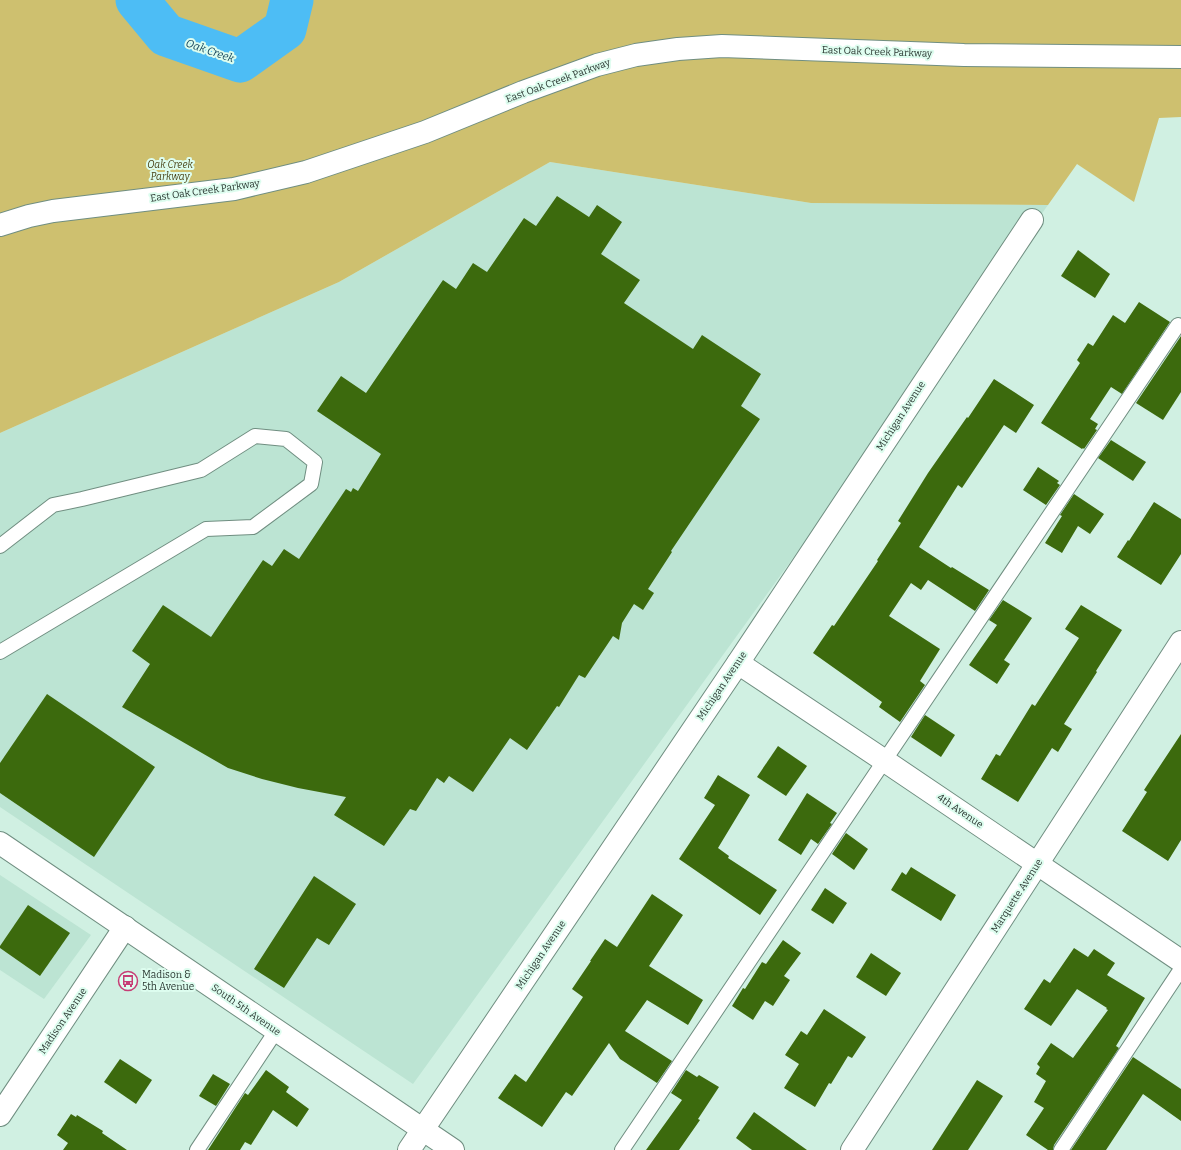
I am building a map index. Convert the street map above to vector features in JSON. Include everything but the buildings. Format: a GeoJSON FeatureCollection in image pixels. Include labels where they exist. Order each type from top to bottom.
{"type":"FeatureCollection","features":[{"type":"Feature","properties":{"kind":"street","name":"East Oak Creek Parkway"},"geometry":{"type":"LineString","coordinates":[[0,225],[28,216],[53,211],[234,189],[306,172],[425,132],[523,92],[596,65],[636,55],[678,49],[722,46],[964,55],[1181,57]]}},
{"type":"Feature","properties":{"kind":"street","name":"Michigan Avenue"},"geometry":{"type":"LineString","coordinates":[[409,1150],[738,663],[1032,220]]}},
{"type":"Feature","properties":{"kind":"street","name":"Marquette Avenue"},"geometry":{"type":"LineString","coordinates":[[852,1150],[1181,642]]}},
{"type":"Feature","properties":{"kind":"street","name":"4th Avenue"},"geometry":{"type":"LineString","coordinates":[[738,663],[1181,961]]}},
{"type":"Feature","properties":{"kind":"street","name":"South 5th Avenue"},"geometry":{"type":"LineString","coordinates":[[0,843],[453,1150]]}},
{"type":"Feature","properties":{"kind":"street","name":"Madison Avenue"},"geometry":{"type":"LineString","coordinates":[[0,1115],[125,927]]}},
{"type":"Feature","properties":{"kind":"lane"},"geometry":{"type":"LineString","coordinates":[[622,1150],[1178,325]]}},
{"type":"Feature","properties":{"kind":"lane"},"geometry":{"type":"LineString","coordinates":[[0,546],[53,505],[201,470],[255,436],[286,439],[315,462],[311,484],[253,527],[206,529],[0,652]]}},
{"type":"Feature","properties":{"kind":"lane"},"geometry":{"type":"LineString","coordinates":[[1061,1150],[1181,969]]}},
{"type":"Feature","properties":{"kind":"lane"},"geometry":{"type":"LineString","coordinates":[[197,1150],[276,1031]]}},
{"type":"Feature","properties":{"kind":"shaded area"},"geometry":{"type":"Polygon","coordinates":[[[550,162],[811,203],[1048,205],[413,1084],[0,807],[0,433],[339,282],[550,162]]]}},
{"type":"Feature","properties":{"kind":"shaded area"},"geometry":{"type":"Polygon","coordinates":[[[0,875],[91,935],[44,999],[0,970],[0,875]]]}},
{"type":"Feature","properties":{"kind":"green space","name":"Oak Creek Parkway"},"geometry":{"type":"Polygon","coordinates":[[[0,0],[1181,0],[1181,117],[1159,118],[1134,202],[1077,164],[1048,205],[811,203],[550,162],[339,282],[0,433],[0,0]]]}},
{"type":"Feature","properties":{"kind":"waterway","name":"Oak Creek"},"geometry":{"type":"LineString","coordinates":[[137,0],[166,35],[240,61],[285,29],[292,0]]}},
{"type":"Feature","properties":{"kind":"place","name":"Madison & 5th Avenue"},"geometry":{"type":"Point","coordinates":[128,981]}}]}
